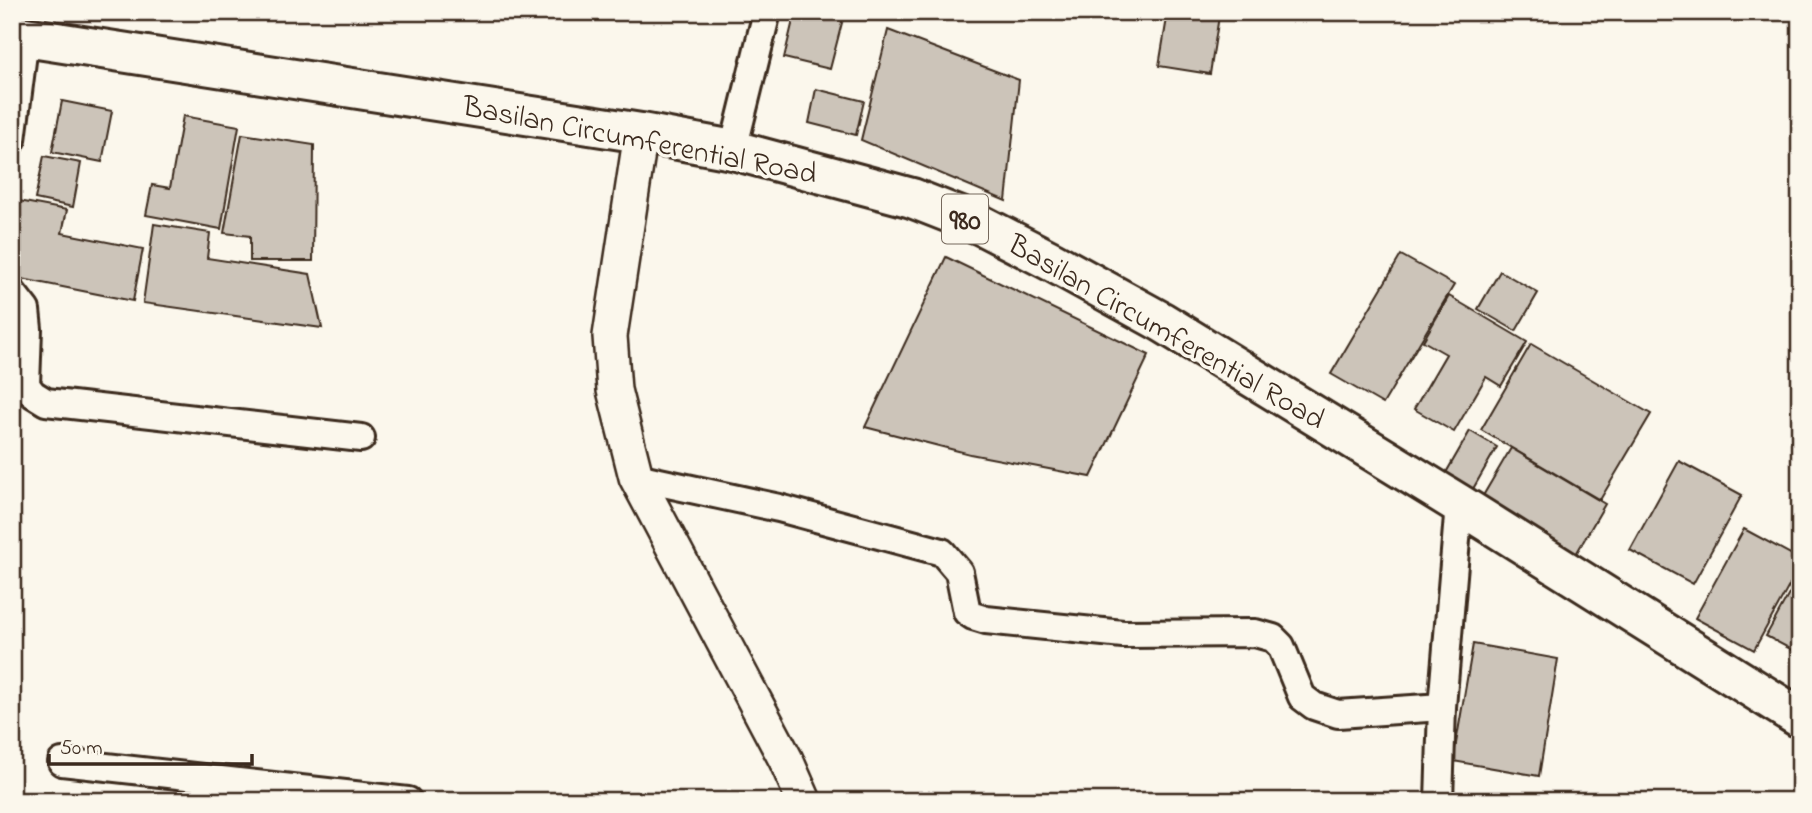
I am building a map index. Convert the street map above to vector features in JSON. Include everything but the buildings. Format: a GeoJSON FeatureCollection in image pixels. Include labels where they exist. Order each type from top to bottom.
{"type":"FeatureCollection","features":[{"type":"Feature","properties":{"kind":"main road","name":"Basilan Circumferential Road"},"geometry":{"type":"LineString","coordinates":[[18,36],[641,133],[733,150],[912,198],[981,225],[1163,322],[1800,718]]}},
{"type":"Feature","properties":{"kind":"street"},"geometry":{"type":"LineString","coordinates":[[733,150],[767,12]]}},
{"type":"Feature","properties":{"kind":"street"},"geometry":{"type":"LineString","coordinates":[[12,140],[18,36]]}},
{"type":"Feature","properties":{"kind":"street"},"geometry":{"type":"LineString","coordinates":[[641,133],[610,336],[614,390],[636,477],[786,760],[804,801]]}},
{"type":"Feature","properties":{"kind":"street"},"geometry":{"type":"LineString","coordinates":[[12,292],[26,310],[29,329],[26,385],[33,394],[46,402],[361,438]]}},
{"type":"Feature","properties":{"kind":"street"},"geometry":{"type":"LineString","coordinates":[[636,477],[779,508],[942,552],[958,572],[967,612],[986,620],[1123,634],[1255,633],[1273,638],[1281,646],[1302,697],[1314,706],[1338,715],[1442,707]]}},
{"type":"Feature","properties":{"kind":"street"},"geometry":{"type":"LineString","coordinates":[[1439,801],[1442,707],[1458,504]]}},
{"type":"Feature","properties":{"kind":"street"},"geometry":{"type":"LineString","coordinates":[[62,761],[408,801]]}}]}
